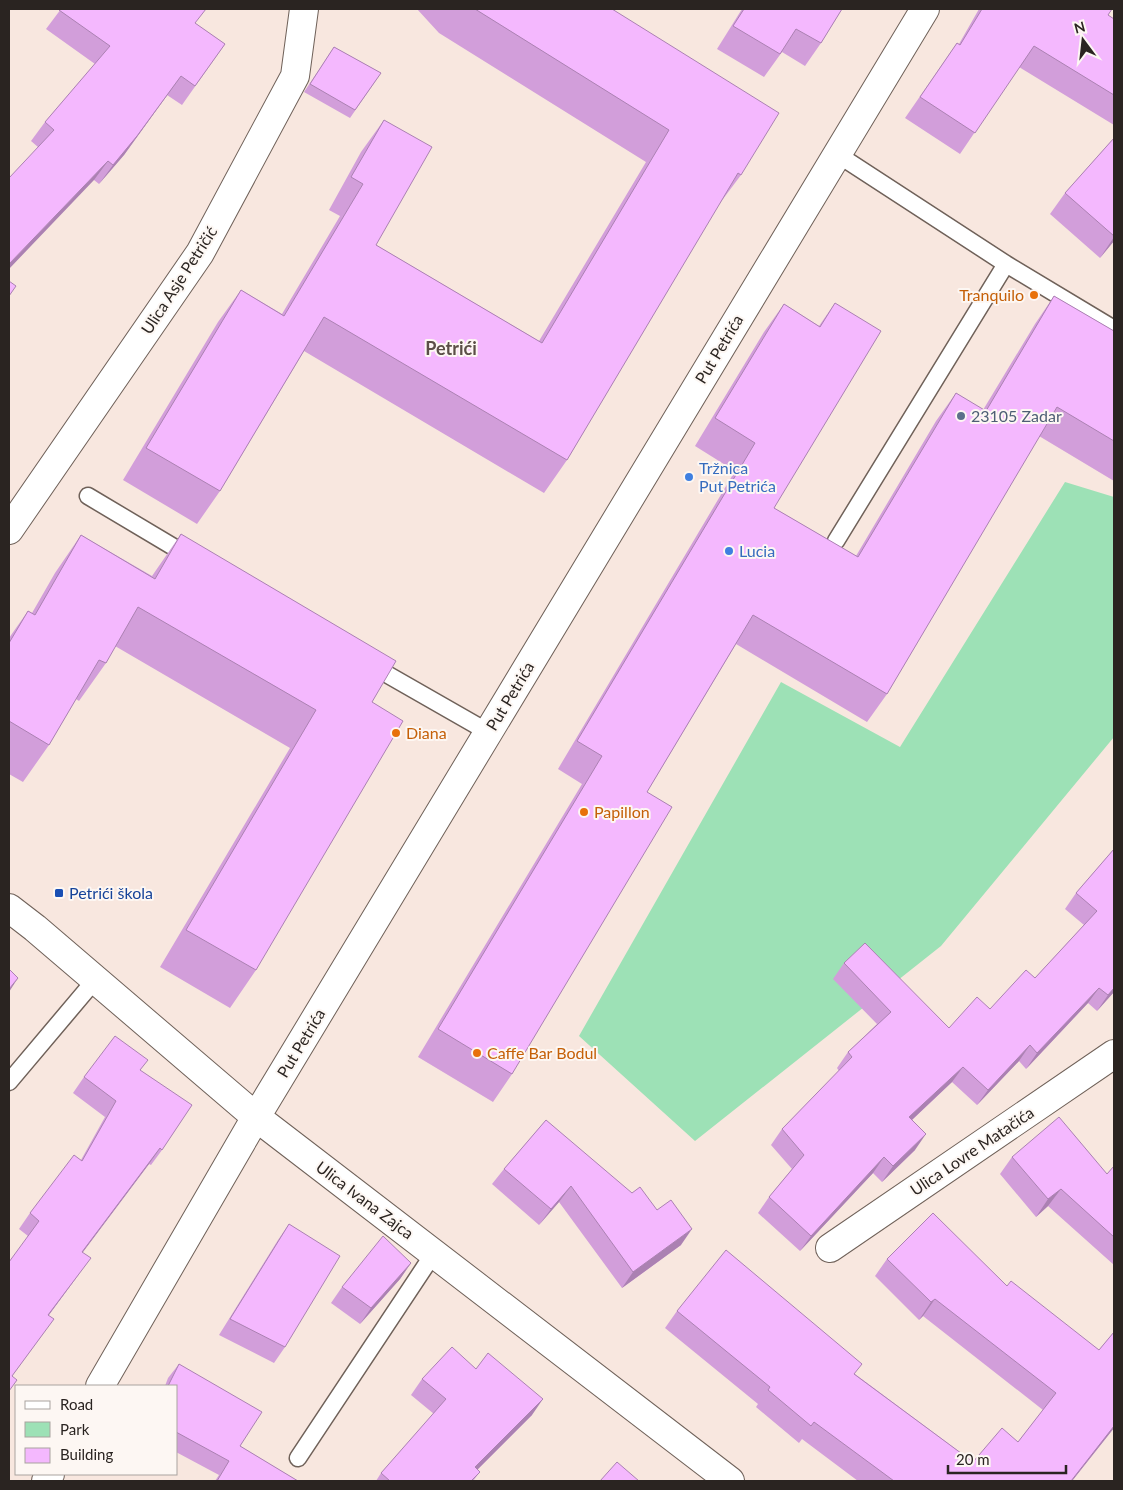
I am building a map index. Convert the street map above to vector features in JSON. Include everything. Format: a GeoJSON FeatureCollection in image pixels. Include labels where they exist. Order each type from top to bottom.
{"type":"FeatureCollection","features":[{"type":"Feature","properties":{"kind":"street","name":"Ulica Asje Petričić"},"geometry":{"type":"LineString","coordinates":[[9,530],[200,253],[294,76],[304,9]]}},
{"type":"Feature","properties":{"kind":"street","name":"Put Petrića"},"geometry":{"type":"LineString","coordinates":[[101,1385],[256,1117],[925,9]]}},
{"type":"Feature","properties":{"kind":"street","name":"Ulica Ivana Zajca"},"geometry":{"type":"LineString","coordinates":[[9,908],[256,1117],[730,1481]]}},
{"type":"Feature","properties":{"kind":"street","name":"Ulica Lovre Matačića"},"geometry":{"type":"LineString","coordinates":[[830,1248],[1114,1054]]}},
{"type":"Feature","properties":{"kind":"lane"},"geometry":{"type":"LineString","coordinates":[[837,154],[1006,264],[1114,329]]}},
{"type":"Feature","properties":{"kind":"lane"},"geometry":{"type":"LineString","coordinates":[[836,541],[1006,264]]}},
{"type":"Feature","properties":{"kind":"lane"},"geometry":{"type":"LineString","coordinates":[[88,496],[206,566]]}},
{"type":"Feature","properties":{"kind":"lane"},"geometry":{"type":"LineString","coordinates":[[356,657],[488,732]]}},
{"type":"Feature","properties":{"kind":"lane"},"geometry":{"type":"LineString","coordinates":[[9,1082],[96,980]]}},
{"type":"Feature","properties":{"kind":"lane"},"geometry":{"type":"LineString","coordinates":[[298,1458],[434,1253]]}},
{"type":"Feature","properties":{"kind":"green space"},"geometry":{"type":"Polygon","coordinates":[[[1065,482],[1114,497],[1114,737],[941,946],[695,1141],[579,1036],[781,682],[900,747],[1065,482]]]}},
{"type":"Feature","properties":{"kind":"building"},"geometry":{"type":"Polygon","coordinates":[[[206,9],[195,23],[225,44],[195,86],[181,76],[113,165],[108,161],[9,264],[9,178],[54,130],[45,122],[110,46],[59,10],[206,9]]]}},
{"type":"Feature","properties":{"kind":"building"},"geometry":{"type":"Polygon","coordinates":[[[475,9],[612,9],[779,113],[741,175],[738,173],[567,460],[324,317],[220,491],[146,448],[241,290],[284,316],[363,184],[351,177],[384,120],[432,147],[376,245],[542,343],[669,130],[475,9]]]}},
{"type":"Feature","properties":{"kind":"building"},"geometry":{"type":"Polygon","coordinates":[[[744,9],[842,9],[821,43],[796,29],[780,54],[733,26],[744,9]]]}},
{"type":"Feature","properties":{"kind":"building"},"geometry":{"type":"Polygon","coordinates":[[[982,9],[1112,9],[1108,15],[1114,19],[1114,95],[1034,46],[975,133],[920,97],[957,43],[960,45],[982,9]]]}},
{"type":"Feature","properties":{"kind":"building"},"geometry":{"type":"Polygon","coordinates":[[[334,47],[381,73],[355,110],[310,84],[334,47]]]}},
{"type":"Feature","properties":{"kind":"building"},"geometry":{"type":"Polygon","coordinates":[[[1114,138],[1114,236],[1065,193],[1114,138]]]}},
{"type":"Feature","properties":{"kind":"building"},"geometry":{"type":"Polygon","coordinates":[[[9,281],[16,286],[9,296],[9,281]]]}},
{"type":"Feature","properties":{"kind":"building"},"geometry":{"type":"Polygon","coordinates":[[[1054,296],[1114,331],[1114,441],[1057,407],[887,694],[753,615],[647,792],[672,807],[512,1074],[438,1029],[602,756],[577,741],[755,443],[715,418],[784,304],[820,327],[835,303],[881,331],[774,508],[858,557],[956,393],[986,411],[1054,296]]]}},
{"type":"Feature","properties":{"kind":"building"},"geometry":{"type":"Polygon","coordinates":[[[181,534],[396,661],[372,702],[403,721],[256,970],[186,930],[316,710],[138,607],[106,663],[99,660],[49,745],[9,721],[9,643],[28,611],[35,615],[81,535],[155,579],[181,534]]]}},
{"type":"Feature","properties":{"kind":"building"},"geometry":{"type":"Polygon","coordinates":[[[1114,849],[1114,988],[1108,995],[1099,988],[1037,1053],[1030,1045],[988,1090],[963,1067],[909,1117],[926,1134],[893,1166],[884,1157],[811,1236],[769,1197],[804,1155],[782,1129],[852,1057],[848,1052],[891,1012],[844,963],[865,943],[949,1028],[977,997],[990,1009],[1026,970],[1035,978],[1097,911],[1076,893],[1114,849]]]}},
{"type":"Feature","properties":{"kind":"building"},"geometry":{"type":"Polygon","coordinates":[[[9,969],[18,978],[9,989],[9,969]]]}},
{"type":"Feature","properties":{"kind":"building"},"geometry":{"type":"Polygon","coordinates":[[[115,1036],[148,1060],[140,1070],[192,1105],[162,1150],[160,1148],[82,1252],[91,1258],[48,1315],[54,1319],[12,1376],[17,1380],[9,1391],[9,1262],[39,1221],[30,1213],[74,1155],[82,1161],[116,1101],[84,1077],[115,1036]]]}},
{"type":"Feature","properties":{"kind":"building"},"geometry":{"type":"Polygon","coordinates":[[[1059,1117],[1107,1174],[1114,1166],[1114,1237],[1061,1189],[1048,1199],[1012,1157],[1059,1117]]]}},
{"type":"Feature","properties":{"kind":"building"},"geometry":{"type":"Polygon","coordinates":[[[546,1120],[632,1193],[640,1187],[657,1210],[671,1200],[692,1229],[633,1272],[571,1186],[551,1209],[504,1169],[546,1120]]]}},
{"type":"Feature","properties":{"kind":"building"},"geometry":{"type":"Polygon","coordinates":[[[933,1213],[1007,1286],[1011,1281],[1099,1350],[1114,1332],[1114,1426],[1071,1481],[894,1481],[814,1422],[811,1426],[768,1390],[770,1387],[677,1311],[726,1250],[862,1364],[854,1374],[973,1462],[1002,1428],[1018,1442],[1056,1393],[935,1299],[931,1302],[887,1259],[933,1213]]]}},
{"type":"Feature","properties":{"kind":"building"},"geometry":{"type":"Polygon","coordinates":[[[289,1224],[340,1256],[285,1347],[230,1319],[289,1224]]]}},
{"type":"Feature","properties":{"kind":"building"},"geometry":{"type":"Polygon","coordinates":[[[383,1236],[411,1263],[371,1308],[342,1287],[383,1236]]]}},
{"type":"Feature","properties":{"kind":"building"},"geometry":{"type":"Polygon","coordinates":[[[452,1347],[476,1369],[488,1353],[543,1399],[475,1467],[480,1472],[471,1481],[390,1481],[381,1473],[446,1399],[422,1379],[452,1347]]]}},
{"type":"Feature","properties":{"kind":"building"},"geometry":{"type":"Polygon","coordinates":[[[179,1364],[262,1412],[240,1446],[298,1481],[217,1481],[229,1461],[178,1433],[178,1385],[168,1385],[179,1364]]]}},
{"type":"Feature","properties":{"kind":"building"},"geometry":{"type":"Polygon","coordinates":[[[617,1462],[639,1481],[600,1481],[617,1462]]]}},
{"type":"Feature","properties":{"kind":"place","name":"Tranquilo"},"geometry":{"type":"Point","coordinates":[1034,295]}},
{"type":"Feature","properties":{"kind":"place","name":"23105 Zadar"},"geometry":{"type":"Point","coordinates":[961,416]}},
{"type":"Feature","properties":{"kind":"place","name":"Tržnica Put Petrića"},"geometry":{"type":"Point","coordinates":[689,477]}},
{"type":"Feature","properties":{"kind":"place","name":"Lucia"},"geometry":{"type":"Point","coordinates":[729,551]}},
{"type":"Feature","properties":{"kind":"place","name":"Diana"},"geometry":{"type":"Point","coordinates":[396,733]}},
{"type":"Feature","properties":{"kind":"place","name":"Papillon"},"geometry":{"type":"Point","coordinates":[584,812]}},
{"type":"Feature","properties":{"kind":"place","name":"Petrići škola"},"geometry":{"type":"Point","coordinates":[59,893]}},
{"type":"Feature","properties":{"kind":"place","name":"Caffe Bar Bodul"},"geometry":{"type":"Point","coordinates":[477,1053]}},
{"type":"Feature","properties":{"kind":"district","name":"Petrići"},"geometry":{"type":"Point","coordinates":[451,349]}}]}
